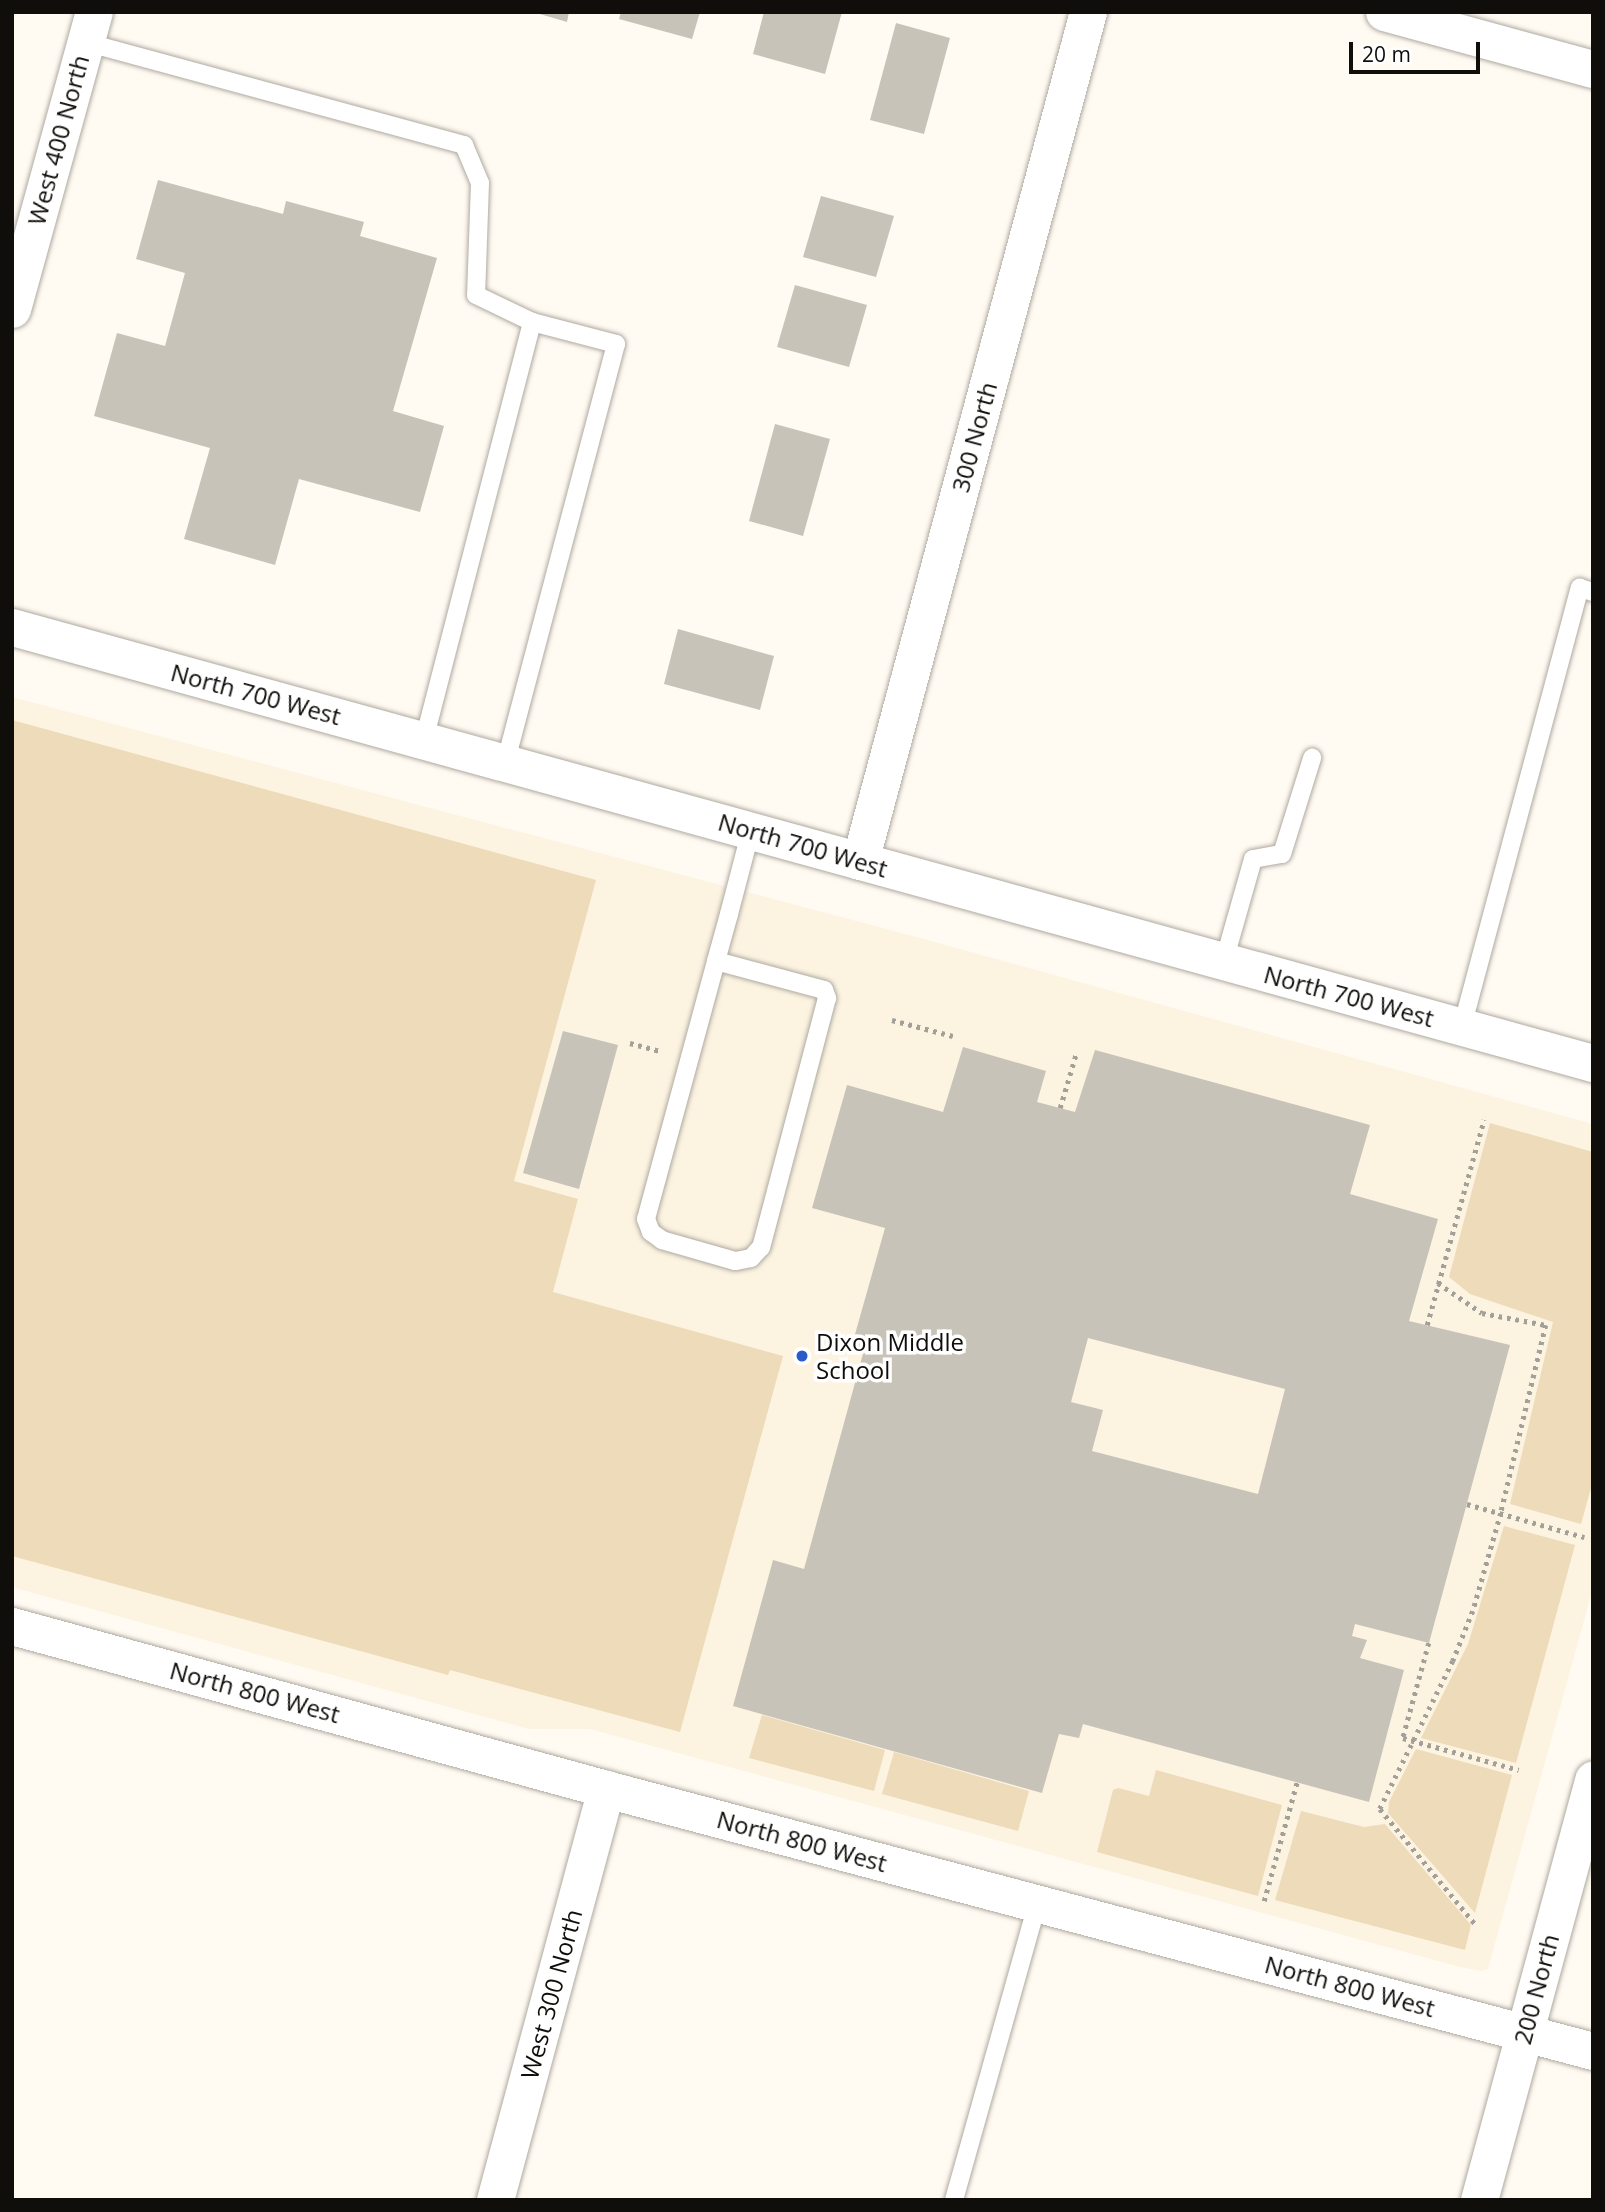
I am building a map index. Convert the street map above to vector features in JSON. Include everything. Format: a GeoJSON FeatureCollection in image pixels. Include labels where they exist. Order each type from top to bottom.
{"type":"FeatureCollection","features":[{"type":"Feature","properties":{"kind":"street","name":"300 North"},"geometry":{"type":"LineString","coordinates":[[860,861],[1088,12]]}},
{"type":"Feature","properties":{"kind":"street"},"geometry":{"type":"LineString","coordinates":[[1384,12],[1593,69]]}},
{"type":"Feature","properties":{"kind":"street","name":"West 400 North"},"geometry":{"type":"LineString","coordinates":[[12,309],[90,27]]}},
{"type":"Feature","properties":{"kind":"street","name":"North 700 West"},"geometry":{"type":"LineString","coordinates":[[12,627],[1593,1063]]}},
{"type":"Feature","properties":{"kind":"street","name":"North 800 West"},"geometry":{"type":"LineString","coordinates":[[12,1626],[1037,1904],[1593,2051]]}},
{"type":"Feature","properties":{"kind":"street","name":"200 North"},"geometry":{"type":"LineString","coordinates":[[1479,2200],[1593,1779]]}},
{"type":"Feature","properties":{"kind":"street","name":"West 300 North"},"geometry":{"type":"LineString","coordinates":[[495,2200],[606,1788]]}},
{"type":"Feature","properties":{"kind":"lane"},"geometry":{"type":"LineString","coordinates":[[90,27],[464,145],[480,183],[476,295],[532,322],[616,344],[505,763]]}},
{"type":"Feature","properties":{"kind":"lane"},"geometry":{"type":"LineString","coordinates":[[424,740],[532,322]]}},
{"type":"Feature","properties":{"kind":"lane"},"geometry":{"type":"LineString","coordinates":[[1462,1027],[1580,588],[1593,592]]}},
{"type":"Feature","properties":{"kind":"lane"},"geometry":{"type":"LineString","coordinates":[[1224,961],[1252,859],[1282,854],[1312,758]]}},
{"type":"Feature","properties":{"kind":"lane"},"geometry":{"type":"LineString","coordinates":[[716,961],[824,990],[827,998],[761,1247],[751,1258],[735,1261],[662,1240],[651,1232],[646,1219],[751,830]]}},
{"type":"Feature","properties":{"kind":"lane"},"geometry":{"type":"LineString","coordinates":[[954,2200],[1037,1904]]}},
{"type":"Feature","properties":{"kind":"path"},"geometry":{"type":"LineString","coordinates":[[892,1020],[953,1036]]}},
{"type":"Feature","properties":{"kind":"path"},"geometry":{"type":"LineString","coordinates":[[1060,1108],[1076,1054]]}},
{"type":"Feature","properties":{"kind":"path"},"geometry":{"type":"LineString","coordinates":[[1427,1325],[1484,1119]]}},
{"type":"Feature","properties":{"kind":"path"},"geometry":{"type":"LineString","coordinates":[[1438,1283],[1482,1312],[1545,1325],[1501,1513],[1473,1611],[1452,1661],[1380,1809],[1476,1925]]}},
{"type":"Feature","properties":{"kind":"path"},"geometry":{"type":"LineString","coordinates":[[1467,1504],[1584,1537]]}},
{"type":"Feature","properties":{"kind":"path"},"geometry":{"type":"LineString","coordinates":[[1429,1643],[1403,1738],[1519,1770]]}},
{"type":"Feature","properties":{"kind":"path"},"geometry":{"type":"LineString","coordinates":[[1264,1901],[1297,1782]]}},
{"type":"Feature","properties":{"kind":"shaded area","name":"Dixon Middle School"},"geometry":{"type":"Polygon","coordinates":[[[12,697],[924,939],[1593,1124],[1593,1588],[1488,1969],[1481,1971],[1460,1967],[590,1729],[529,1729],[12,1587],[12,697]]]}},
{"type":"Feature","properties":{"kind":"shaded area"},"geometry":{"type":"Polygon","coordinates":[[[12,720],[596,880],[514,1181],[578,1199],[553,1292],[783,1356],[680,1732],[450,1670],[448,1675],[12,1556],[12,720]]]}},
{"type":"Feature","properties":{"kind":"shaded area"},"geometry":{"type":"Polygon","coordinates":[[[1490,1123],[1593,1152],[1593,1481],[1581,1524],[1510,1504],[1553,1322],[1470,1294],[1449,1277],[1490,1123]]]}},
{"type":"Feature","properties":{"kind":"shaded area"},"geometry":{"type":"Polygon","coordinates":[[[1504,1526],[1575,1545],[1516,1763],[1421,1738],[1468,1644],[1504,1526]]]}},
{"type":"Feature","properties":{"kind":"shaded area"},"geometry":{"type":"Polygon","coordinates":[[[762,1715],[885,1750],[874,1791],[749,1758],[762,1715]]]}},
{"type":"Feature","properties":{"kind":"shaded area"},"geometry":{"type":"Polygon","coordinates":[[[1416,1749],[1512,1775],[1475,1913],[1388,1813],[1389,1802],[1416,1749]]]}},
{"type":"Feature","properties":{"kind":"shaded area"},"geometry":{"type":"Polygon","coordinates":[[[894,1752],[1029,1791],[1018,1831],[882,1794],[894,1752]]]}},
{"type":"Feature","properties":{"kind":"shaded area"},"geometry":{"type":"Polygon","coordinates":[[[1156,1770],[1282,1805],[1258,1896],[1097,1852],[1113,1790],[1118,1788],[1149,1796],[1156,1770]]]}},
{"type":"Feature","properties":{"kind":"shaded area"},"geometry":{"type":"Polygon","coordinates":[[[1301,1811],[1364,1827],[1385,1824],[1471,1925],[1465,1950],[1275,1900],[1301,1811]]]}},
{"type":"Feature","properties":{"kind":"building"},"geometry":{"type":"Polygon","coordinates":[[[533,12],[569,12],[567,22],[533,12]]]}},
{"type":"Feature","properties":{"kind":"building"},"geometry":{"type":"Polygon","coordinates":[[[621,12],[700,12],[692,39],[619,19],[621,12]]]}},
{"type":"Feature","properties":{"kind":"building"},"geometry":{"type":"Polygon","coordinates":[[[764,12],[842,12],[825,74],[753,54],[764,12]]]}},
{"type":"Feature","properties":{"kind":"building"},"geometry":{"type":"Polygon","coordinates":[[[896,23],[950,38],[924,134],[870,120],[896,23]]]}},
{"type":"Feature","properties":{"kind":"building"},"geometry":{"type":"Polygon","coordinates":[[[158,180],[283,214],[286,201],[364,222],[360,236],[437,258],[393,411],[444,426],[420,512],[299,479],[275,565],[184,539],[210,448],[94,416],[117,333],[165,346],[185,273],[136,259],[158,180]]]}},
{"type":"Feature","properties":{"kind":"building"},"geometry":{"type":"Polygon","coordinates":[[[821,196],[894,216],[876,277],[803,257],[821,196]]]}},
{"type":"Feature","properties":{"kind":"building"},"geometry":{"type":"Polygon","coordinates":[[[795,285],[867,305],[849,367],[777,347],[795,285]]]}},
{"type":"Feature","properties":{"kind":"building"},"geometry":{"type":"Polygon","coordinates":[[[775,424],[830,439],[803,536],[749,521],[775,424]]]}},
{"type":"Feature","properties":{"kind":"building"},"geometry":{"type":"Polygon","coordinates":[[[678,629],[774,656],[760,710],[664,684],[678,629]]]}},
{"type":"Feature","properties":{"kind":"building"},"geometry":{"type":"Polygon","coordinates":[[[563,1031],[618,1045],[579,1189],[523,1173],[563,1031]]]}},
{"type":"Feature","properties":{"kind":"building"},"geometry":{"type":"Polygon","coordinates":[[[963,1047],[1046,1071],[1037,1102],[1075,1112],[1095,1050],[1370,1125],[1350,1194],[1438,1219],[1409,1321],[1510,1345],[1429,1643],[1355,1624],[1352,1636],[1367,1640],[1360,1658],[1404,1670],[1369,1802],[1083,1724],[1079,1738],[1059,1734],[1042,1793],[733,1706],[773,1560],[804,1569],[864,1350],[852,1345],[885,1228],[812,1208],[847,1085],[943,1112],[963,1047]],[[1088,1338],[1071,1402],[1103,1410],[1092,1451],[1258,1494],[1285,1389],[1088,1338]]]}},
{"type":"Feature","properties":{"kind":"place","name":"Dixon Middle School"},"geometry":{"type":"Point","coordinates":[802,1356]}}]}
